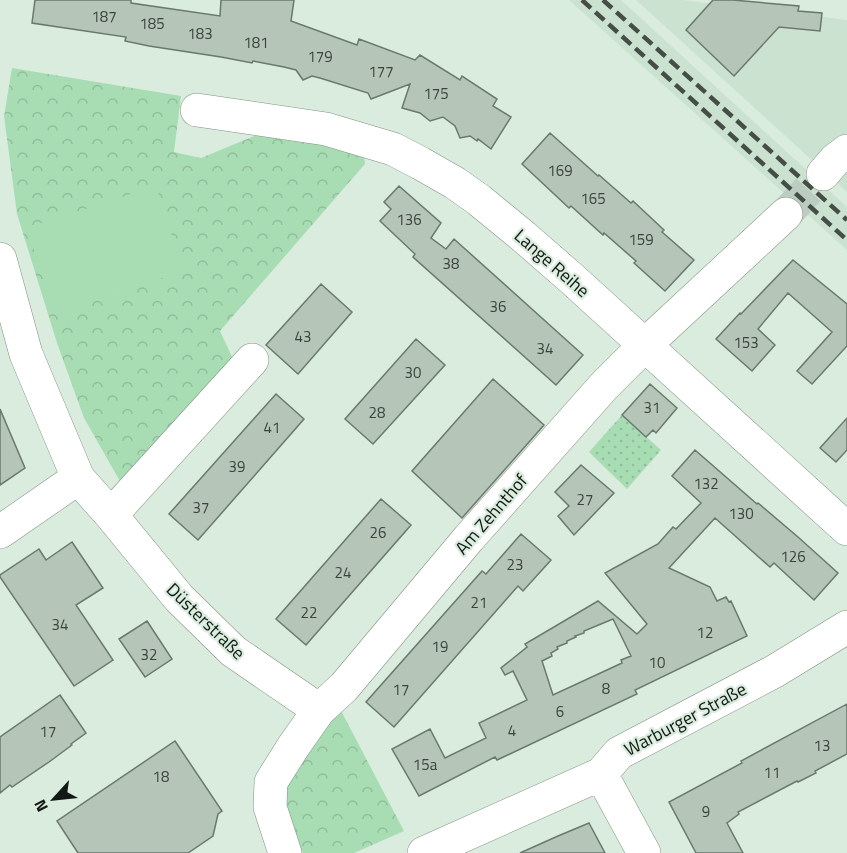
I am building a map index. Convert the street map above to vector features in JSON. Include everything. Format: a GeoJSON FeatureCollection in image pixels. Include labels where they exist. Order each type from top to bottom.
{"type":"FeatureCollection","features":[{"type":"Feature","properties":{"kind":"street","name":"Lange Reihe"},"geometry":{"type":"LineString","coordinates":[[197,110],[326,129],[384,146],[455,183],[524,237],[847,529]]}},
{"type":"Feature","properties":{"kind":"street"},"geometry":{"type":"LineString","coordinates":[[823,174],[835,160],[847,151]]}},
{"type":"Feature","properties":{"kind":"street","name":"Am Zehnthof"},"geometry":{"type":"LineString","coordinates":[[285,853],[270,807],[271,782],[318,710],[344,687],[476,529],[604,386],[786,214]]}},
{"type":"Feature","properties":{"kind":"street","name":"Düsterstraße"},"geometry":{"type":"LineString","coordinates":[[0,259],[26,354],[78,478],[178,598],[233,651],[318,710]]}},
{"type":"Feature","properties":{"kind":"street"},"geometry":{"type":"LineString","coordinates":[[111,515],[252,360]]}},
{"type":"Feature","properties":{"kind":"street"},"geometry":{"type":"LineString","coordinates":[[0,532],[78,478]]}},
{"type":"Feature","properties":{"kind":"street","name":"Warburger Straße"},"geometry":{"type":"LineString","coordinates":[[424,853],[601,774],[619,753],[775,671],[847,627]]}},
{"type":"Feature","properties":{"kind":"street"},"geometry":{"type":"LineString","coordinates":[[601,774],[644,853]]}},
{"type":"Feature","properties":{"kind":"shaded area"},"geometry":{"type":"Polygon","coordinates":[[[569,0],[621,0],[847,207],[847,250],[569,0]]]}},
{"type":"Feature","properties":{"kind":"shaded area"},"geometry":{"type":"Polygon","coordinates":[[[636,0],[682,0],[847,20],[847,192],[636,0]]]}},
{"type":"Feature","properties":{"kind":"green space"},"geometry":{"type":"Polygon","coordinates":[[[12,68],[181,96],[174,152],[201,158],[259,134],[325,145],[364,157],[365,164],[220,331],[233,359],[121,483],[84,418],[57,343],[17,214],[4,116],[12,68]]]}},
{"type":"Feature","properties":{"kind":"green space"},"geometry":{"type":"Polygon","coordinates":[[[156,186],[183,271],[54,313],[27,228],[156,186]]]}},
{"type":"Feature","properties":{"kind":"green space"},"geometry":{"type":"Polygon","coordinates":[[[622,415],[661,450],[627,489],[589,452],[622,415]]]}},
{"type":"Feature","properties":{"kind":"green space"},"geometry":{"type":"Polygon","coordinates":[[[337,703],[404,831],[354,853],[303,853],[284,816],[286,780],[337,703]]]}},
{"type":"Feature","properties":{"kind":"building"},"geometry":{"type":"Polygon","coordinates":[[[35,0],[131,0],[131,3],[220,16],[221,0],[294,0],[291,21],[357,45],[359,39],[415,60],[420,55],[460,80],[462,76],[497,99],[493,106],[511,117],[491,149],[470,136],[460,138],[455,126],[443,117],[430,121],[420,113],[402,108],[410,84],[371,99],[368,93],[320,78],[312,76],[303,80],[296,70],[284,67],[149,46],[125,41],[126,37],[32,23],[35,0]]]}},
{"type":"Feature","properties":{"kind":"building"},"geometry":{"type":"Polygon","coordinates":[[[713,0],[799,6],[798,11],[822,13],[820,31],[779,27],[734,76],[686,30],[713,0]]]}},
{"type":"Feature","properties":{"kind":"building"},"geometry":{"type":"Polygon","coordinates":[[[550,133],[598,176],[631,203],[633,201],[664,230],[662,232],[694,260],[665,291],[634,263],[636,261],[571,206],[569,208],[522,164],[550,133]]]}},
{"type":"Feature","properties":{"kind":"building"},"geometry":{"type":"Polygon","coordinates":[[[399,186],[441,223],[431,238],[446,249],[454,239],[583,355],[556,385],[413,257],[415,254],[380,221],[391,209],[384,202],[399,186]]]}},
{"type":"Feature","properties":{"kind":"building"},"geometry":{"type":"Polygon","coordinates":[[[793,260],[847,304],[847,346],[812,384],[797,371],[832,332],[788,293],[758,329],[775,345],[752,371],[716,339],[793,260]]]}},
{"type":"Feature","properties":{"kind":"building"},"geometry":{"type":"Polygon","coordinates":[[[321,284],[352,312],[298,374],[266,345],[321,284]]]}},
{"type":"Feature","properties":{"kind":"building"},"geometry":{"type":"Polygon","coordinates":[[[416,339],[445,365],[373,444],[345,419],[416,339]]]}},
{"type":"Feature","properties":{"kind":"building"},"geometry":{"type":"Polygon","coordinates":[[[493,379],[544,425],[462,518],[412,471],[493,379]]]}},
{"type":"Feature","properties":{"kind":"building"},"geometry":{"type":"Polygon","coordinates":[[[650,384],[677,408],[656,433],[653,430],[646,437],[622,415],[650,384]]]}},
{"type":"Feature","properties":{"kind":"building"},"geometry":{"type":"Polygon","coordinates":[[[276,394],[304,419],[198,540],[169,514],[276,394]]]}},
{"type":"Feature","properties":{"kind":"building"},"geometry":{"type":"Polygon","coordinates":[[[0,409],[25,468],[0,485],[0,409]]]}},
{"type":"Feature","properties":{"kind":"building"},"geometry":{"type":"Polygon","coordinates":[[[847,418],[847,450],[836,462],[820,448],[847,418]]]}},
{"type":"Feature","properties":{"kind":"building"},"geometry":{"type":"Polygon","coordinates":[[[695,450],[838,573],[814,600],[774,563],[770,567],[715,518],[669,568],[710,587],[717,601],[726,597],[729,602],[731,601],[747,636],[635,690],[637,694],[497,760],[495,757],[419,796],[392,749],[430,729],[445,758],[486,738],[479,723],[527,700],[513,671],[505,675],[501,668],[527,647],[525,644],[598,601],[637,634],[647,624],[605,573],[658,544],[673,527],[676,529],[701,503],[672,476],[695,450]],[[613,619],[575,636],[567,643],[557,647],[558,649],[551,653],[552,656],[542,661],[553,695],[622,663],[621,660],[631,656],[613,619]]]}},
{"type":"Feature","properties":{"kind":"building"},"geometry":{"type":"Polygon","coordinates":[[[581,465],[614,493],[574,535],[558,516],[569,506],[555,492],[581,465]]]}},
{"type":"Feature","properties":{"kind":"building"},"geometry":{"type":"Polygon","coordinates":[[[381,499],[411,525],[306,645],[276,619],[381,499]]]}},
{"type":"Feature","properties":{"kind":"building"},"geometry":{"type":"Polygon","coordinates":[[[521,534],[551,560],[523,591],[518,586],[394,727],[366,702],[482,571],[486,574],[521,534]]]}},
{"type":"Feature","properties":{"kind":"building"},"geometry":{"type":"Polygon","coordinates":[[[72,542],[103,588],[76,605],[113,660],[74,686],[0,577],[39,549],[46,560],[72,542]]]}},
{"type":"Feature","properties":{"kind":"building"},"geometry":{"type":"Polygon","coordinates":[[[147,621],[172,659],[145,677],[119,639],[147,621]]]}},
{"type":"Feature","properties":{"kind":"building"},"geometry":{"type":"Polygon","coordinates":[[[60,695],[86,733],[49,762],[0,793],[0,737],[60,695]]]}},
{"type":"Feature","properties":{"kind":"building"},"geometry":{"type":"Polygon","coordinates":[[[847,704],[847,754],[815,771],[816,773],[738,812],[739,814],[727,823],[743,853],[696,853],[669,802],[847,704]]]}},
{"type":"Feature","properties":{"kind":"building"},"geometry":{"type":"Polygon","coordinates":[[[175,741],[222,811],[218,814],[213,836],[188,853],[78,853],[57,821],[175,741]]]}},
{"type":"Feature","properties":{"kind":"building"},"geometry":{"type":"Polygon","coordinates":[[[589,823],[605,853],[520,853],[558,836],[589,823]]]}},
{"type":"Feature","properties":{"kind":"tunnel"},"geometry":{"type":"LineString","coordinates":[[786,214],[823,174]]}},
{"type":"Feature","properties":{"kind":"railway"},"geometry":{"type":"LineString","coordinates":[[582,0],[847,240]]}},
{"type":"Feature","properties":{"kind":"railway"},"geometry":{"type":"LineString","coordinates":[[603,0],[847,220]]}}]}
